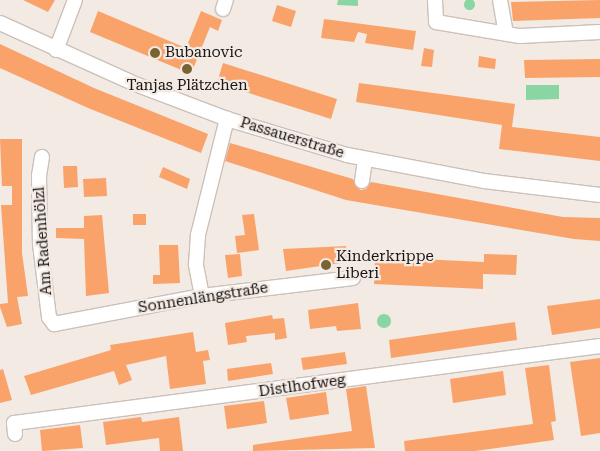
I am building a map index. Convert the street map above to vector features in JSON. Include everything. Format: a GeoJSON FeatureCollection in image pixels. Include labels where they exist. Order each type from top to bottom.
{"type":"FeatureCollection","features":[{"type":"Feature","properties":{"kind":"street"},"geometry":{"type":"LineString","coordinates":[[56,50],[75,0]]}},
{"type":"Feature","properties":{"kind":"street"},"geometry":{"type":"LineString","coordinates":[[435,0],[436,22],[520,36],[600,32]]}},
{"type":"Feature","properties":{"kind":"street"},"geometry":{"type":"LineString","coordinates":[[500,0],[506,33]]}},
{"type":"Feature","properties":{"kind":"street","name":"Passauerstraße"},"geometry":{"type":"LineString","coordinates":[[0,23],[56,50],[226,119],[365,159],[484,181],[600,195]]}},
{"type":"Feature","properties":{"kind":"street"},"geometry":{"type":"LineString","coordinates":[[202,296],[196,264],[198,235],[226,119]]}},
{"type":"Feature","properties":{"kind":"street","name":"Am Radenhölzl"},"geometry":{"type":"LineString","coordinates":[[42,157],[39,175],[40,244],[49,317],[54,324]]}},
{"type":"Feature","properties":{"kind":"street"},"geometry":{"type":"LineString","coordinates":[[362,181],[365,159]]}},
{"type":"Feature","properties":{"kind":"street","name":"Sonnenlängstraße"},"geometry":{"type":"LineString","coordinates":[[54,324],[202,296],[353,278]]}},
{"type":"Feature","properties":{"kind":"street","name":"Distlhofweg"},"geometry":{"type":"LineString","coordinates":[[15,434],[14,423],[600,346]]}},
{"type":"Feature","properties":{"kind":"green space"},"geometry":{"type":"Polygon","coordinates":[[[469,-2],[475,4],[469,10],[463,4],[469,-2]]]}},
{"type":"Feature","properties":{"kind":"green space"},"geometry":{"type":"Polygon","coordinates":[[[338,0],[358,0],[358,6],[337,5],[338,0]]]}},
{"type":"Feature","properties":{"kind":"green space"},"geometry":{"type":"Polygon","coordinates":[[[526,85],[559,85],[559,99],[526,100],[526,85]]]}},
{"type":"Feature","properties":{"kind":"green space"},"geometry":{"type":"Polygon","coordinates":[[[381,314],[387,314],[391,321],[387,328],[381,328],[377,324],[377,318],[381,314]]]}},
{"type":"Feature","properties":{"kind":"building"},"geometry":{"type":"Polygon","coordinates":[[[23,0],[55,0],[48,12],[23,0]]]}},
{"type":"Feature","properties":{"kind":"building"},"geometry":{"type":"Polygon","coordinates":[[[600,0],[600,18],[513,21],[511,2],[600,0]]]}},
{"type":"Feature","properties":{"kind":"building"},"geometry":{"type":"Polygon","coordinates":[[[277,5],[296,11],[291,27],[272,21],[277,5]]]}},
{"type":"Feature","properties":{"kind":"building"},"geometry":{"type":"Polygon","coordinates":[[[98,11],[186,48],[201,11],[222,20],[218,31],[210,27],[191,74],[90,32],[98,11]]]}},
{"type":"Feature","properties":{"kind":"building"},"geometry":{"type":"Polygon","coordinates":[[[324,19],[416,31],[413,50],[365,43],[367,34],[358,32],[354,42],[321,38],[324,19]]]}},
{"type":"Feature","properties":{"kind":"building"},"geometry":{"type":"Polygon","coordinates":[[[0,44],[94,88],[208,134],[201,153],[88,108],[0,68],[0,44]]]}},
{"type":"Feature","properties":{"kind":"building"},"geometry":{"type":"Polygon","coordinates":[[[424,48],[434,50],[432,67],[421,66],[424,48]]]}},
{"type":"Feature","properties":{"kind":"building"},"geometry":{"type":"Polygon","coordinates":[[[479,56],[496,59],[495,69],[478,67],[479,56]]]}},
{"type":"Feature","properties":{"kind":"building"},"geometry":{"type":"Polygon","coordinates":[[[600,59],[600,77],[525,78],[524,60],[600,59]]]}},
{"type":"Feature","properties":{"kind":"building"},"geometry":{"type":"Polygon","coordinates":[[[223,63],[337,99],[331,119],[217,83],[223,63]]]}},
{"type":"Feature","properties":{"kind":"building"},"geometry":{"type":"Polygon","coordinates":[[[359,83],[515,104],[512,127],[600,137],[600,161],[499,149],[502,125],[356,102],[359,83]]]}},
{"type":"Feature","properties":{"kind":"building"},"geometry":{"type":"Polygon","coordinates":[[[0,139],[22,139],[22,253],[28,296],[17,297],[22,324],[7,327],[0,307],[0,304],[8,303],[1,205],[12,205],[12,186],[2,186],[0,139]]]}},
{"type":"Feature","properties":{"kind":"building"},"geometry":{"type":"Polygon","coordinates":[[[230,143],[353,179],[360,190],[366,189],[371,182],[563,217],[600,218],[600,241],[574,239],[346,200],[225,161],[230,143]]]}},
{"type":"Feature","properties":{"kind":"building"},"geometry":{"type":"Polygon","coordinates":[[[63,166],[77,166],[78,187],[64,188],[63,166]]]}},
{"type":"Feature","properties":{"kind":"building"},"geometry":{"type":"Polygon","coordinates":[[[163,167],[190,179],[187,189],[159,177],[163,167]]]}},
{"type":"Feature","properties":{"kind":"building"},"geometry":{"type":"Polygon","coordinates":[[[106,178],[107,196],[84,197],[83,179],[106,178]]]}},
{"type":"Feature","properties":{"kind":"building"},"geometry":{"type":"Polygon","coordinates":[[[133,214],[146,214],[146,225],[133,225],[133,214]]]}},
{"type":"Feature","properties":{"kind":"building"},"geometry":{"type":"Polygon","coordinates":[[[254,214],[259,250],[237,253],[235,236],[245,235],[242,215],[254,214]]]}},
{"type":"Feature","properties":{"kind":"building"},"geometry":{"type":"Polygon","coordinates":[[[102,215],[109,293],[86,296],[84,239],[56,238],[56,228],[84,228],[84,216],[102,215]]]}},
{"type":"Feature","properties":{"kind":"building"},"geometry":{"type":"Polygon","coordinates":[[[159,245],[178,245],[180,283],[153,284],[153,275],[160,275],[159,245]]]}},
{"type":"Feature","properties":{"kind":"building"},"geometry":{"type":"Polygon","coordinates":[[[346,246],[348,262],[286,271],[283,249],[346,246]]]}},
{"type":"Feature","properties":{"kind":"building"},"geometry":{"type":"Polygon","coordinates":[[[240,254],[242,276],[228,278],[225,255],[240,254]]]}},
{"type":"Feature","properties":{"kind":"building"},"geometry":{"type":"Polygon","coordinates":[[[484,254],[517,255],[516,275],[483,274],[483,289],[374,284],[375,257],[484,262],[484,254]]]}},
{"type":"Feature","properties":{"kind":"building"},"geometry":{"type":"Polygon","coordinates":[[[600,299],[600,328],[552,335],[547,306],[600,299]]]}},
{"type":"Feature","properties":{"kind":"building"},"geometry":{"type":"Polygon","coordinates":[[[358,303],[361,329],[337,331],[336,326],[310,329],[308,310],[358,303]]]}},
{"type":"Feature","properties":{"kind":"building"},"geometry":{"type":"Polygon","coordinates":[[[272,315],[273,319],[284,318],[287,338],[275,340],[275,333],[246,336],[247,342],[228,345],[225,323],[272,315]]]}},
{"type":"Feature","properties":{"kind":"building"},"geometry":{"type":"Polygon","coordinates":[[[515,322],[517,340],[391,358],[389,340],[515,322]]]}},
{"type":"Feature","properties":{"kind":"building"},"geometry":{"type":"Polygon","coordinates":[[[193,332],[196,352],[208,350],[210,360],[203,361],[206,384],[170,389],[166,356],[126,365],[132,380],[119,385],[114,371],[31,395],[24,376],[111,350],[110,345],[193,332]]]}},
{"type":"Feature","properties":{"kind":"building"},"geometry":{"type":"Polygon","coordinates":[[[345,352],[347,364],[303,370],[301,358],[345,352]]]}},
{"type":"Feature","properties":{"kind":"building"},"geometry":{"type":"Polygon","coordinates":[[[600,358],[600,433],[581,436],[570,362],[600,358]]]}},
{"type":"Feature","properties":{"kind":"building"},"geometry":{"type":"Polygon","coordinates":[[[271,363],[273,374],[228,381],[227,369],[271,363]]]}},
{"type":"Feature","properties":{"kind":"building"},"geometry":{"type":"Polygon","coordinates":[[[549,365],[556,421],[551,422],[554,440],[475,451],[405,451],[404,441],[533,424],[525,368],[549,365]]]}},
{"type":"Feature","properties":{"kind":"building"},"geometry":{"type":"Polygon","coordinates":[[[3,369],[12,400],[0,403],[0,370],[3,369]]]}},
{"type":"Feature","properties":{"kind":"building"},"geometry":{"type":"Polygon","coordinates":[[[503,371],[506,395],[453,403],[450,379],[503,371]]]}},
{"type":"Feature","properties":{"kind":"building"},"geometry":{"type":"Polygon","coordinates":[[[366,386],[375,448],[253,451],[253,445],[352,431],[346,389],[366,386]]]}},
{"type":"Feature","properties":{"kind":"building"},"geometry":{"type":"Polygon","coordinates":[[[326,392],[329,414],[290,420],[286,398],[326,392]]]}},
{"type":"Feature","properties":{"kind":"building"},"geometry":{"type":"Polygon","coordinates":[[[264,401],[267,423],[227,429],[224,406],[264,401]]]}},
{"type":"Feature","properties":{"kind":"building"},"geometry":{"type":"Polygon","coordinates":[[[141,417],[142,422],[179,417],[183,451],[160,451],[159,438],[106,445],[103,422],[141,417]]]}},
{"type":"Feature","properties":{"kind":"building"},"geometry":{"type":"Polygon","coordinates":[[[80,425],[83,448],[42,451],[40,430],[80,425]]]}},
{"type":"Feature","properties":{"kind":"place","name":"Bubanovic"},"geometry":{"type":"Point","coordinates":[155,53]}},
{"type":"Feature","properties":{"kind":"place","name":"Tanjas Plätzchen"},"geometry":{"type":"Point","coordinates":[187,69]}},
{"type":"Feature","properties":{"kind":"place","name":"Kinderkrippe Liberi"},"geometry":{"type":"Point","coordinates":[326,265]}}]}
